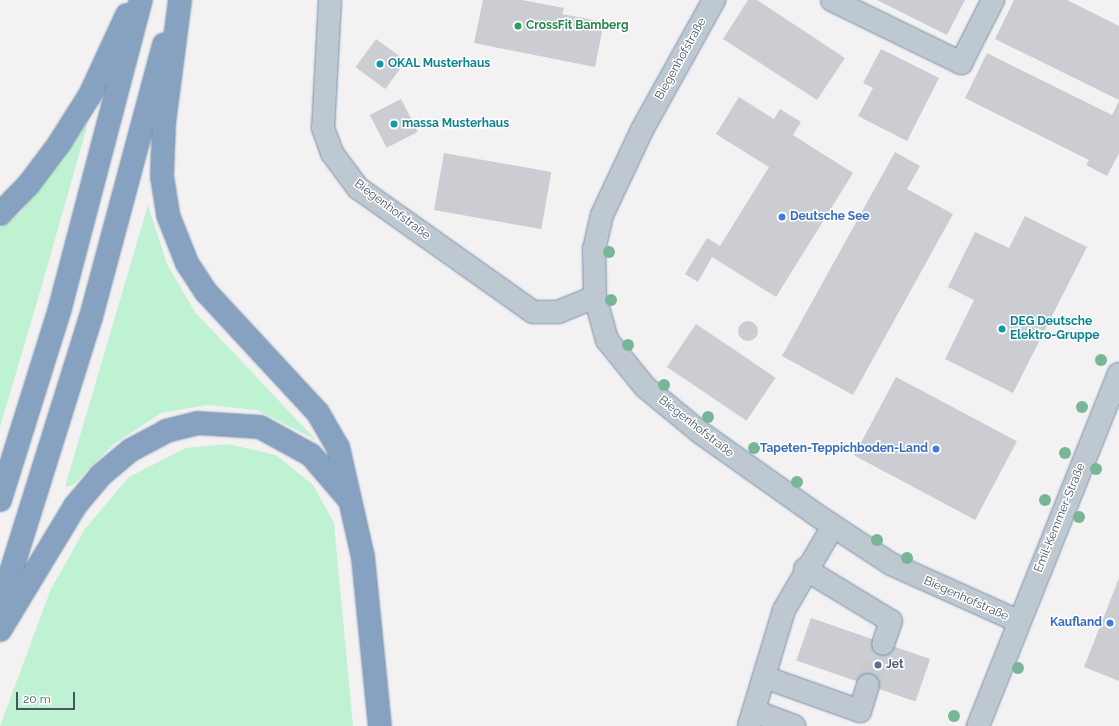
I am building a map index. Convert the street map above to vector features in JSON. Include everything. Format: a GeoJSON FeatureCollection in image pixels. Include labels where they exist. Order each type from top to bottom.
{"type":"FeatureCollection","features":[{"type":"Feature","properties":{"kind":"highway"},"geometry":{"type":"LineString","coordinates":[[0,214],[29,184],[90,95],[134,0]]}},
{"type":"Feature","properties":{"kind":"highway"},"geometry":{"type":"LineString","coordinates":[[0,500],[60,308],[142,0]]}},
{"type":"Feature","properties":{"kind":"highway"},"geometry":{"type":"LineString","coordinates":[[0,607],[91,317],[175,0]]}},
{"type":"Feature","properties":{"kind":"highway"},"geometry":{"type":"LineString","coordinates":[[180,0],[164,123],[162,176],[175,237],[206,292],[318,413],[338,447],[354,506],[363,557],[380,726]]}},
{"type":"Feature","properties":{"kind":"highway"},"geometry":{"type":"LineString","coordinates":[[0,630],[68,517],[97,480],[131,450],[166,431],[217,422],[260,427],[311,455],[354,506]]}},
{"type":"Feature","properties":{"kind":"street","name":"Biegenhofstraße"},"geometry":{"type":"LineString","coordinates":[[330,0],[323,128],[332,154],[358,188],[534,312],[558,312],[595,298]]}},
{"type":"Feature","properties":{"kind":"street","name":"Biegenhofstraße"},"geometry":{"type":"LineString","coordinates":[[714,0],[614,184],[594,249],[595,298],[607,340],[645,387],[700,432],[833,526],[891,564],[1018,621]]}},
{"type":"Feature","properties":{"kind":"street"},"geometry":{"type":"LineString","coordinates":[[832,0],[961,63],[993,0]]}},
{"type":"Feature","properties":{"kind":"street","name":"Emil-Kemmer-Straße"},"geometry":{"type":"LineString","coordinates":[[978,726],[1018,621],[1119,374]]}},
{"type":"Feature","properties":{"kind":"street"},"geometry":{"type":"LineString","coordinates":[[794,726],[752,719],[784,610],[805,569],[833,526]]}},
{"type":"Feature","properties":{"kind":"street"},"geometry":{"type":"LineString","coordinates":[[805,569],[891,621],[883,644]]}},
{"type":"Feature","properties":{"kind":"street"},"geometry":{"type":"LineString","coordinates":[[764,677],[860,710],[868,685]]}},
{"type":"Feature","properties":{"kind":"green space"},"geometry":{"type":"Polygon","coordinates":[[[88,123],[0,427],[0,228],[20,213],[88,123]]]}},
{"type":"Feature","properties":{"kind":"green space"},"geometry":{"type":"Polygon","coordinates":[[[148,205],[167,264],[195,312],[316,440],[257,410],[207,405],[161,413],[114,444],[73,485],[65,487],[148,205]]]}},
{"type":"Feature","properties":{"kind":"green space"},"geometry":{"type":"Polygon","coordinates":[[[228,444],[276,455],[313,485],[334,523],[353,726],[0,726],[51,589],[85,529],[129,477],[186,448],[228,444]]]}},
{"type":"Feature","properties":{"kind":"building"},"geometry":{"type":"Polygon","coordinates":[[[483,0],[522,0],[564,8],[562,14],[604,22],[595,67],[474,43],[483,0]]]}},
{"type":"Feature","properties":{"kind":"building"},"geometry":{"type":"Polygon","coordinates":[[[748,0],[757,0],[845,58],[817,100],[723,39],[748,0]]]}},
{"type":"Feature","properties":{"kind":"building"},"geometry":{"type":"Polygon","coordinates":[[[877,0],[965,0],[947,35],[877,0]]]}},
{"type":"Feature","properties":{"kind":"building"},"geometry":{"type":"Polygon","coordinates":[[[1014,0],[1067,0],[1119,26],[1119,100],[995,39],[1014,0]]]}},
{"type":"Feature","properties":{"kind":"building","name":"OKAL Musterhaus"},"geometry":{"type":"Polygon","coordinates":[[[376,39],[406,61],[385,89],[355,67],[376,39]]]}},
{"type":"Feature","properties":{"kind":"building"},"geometry":{"type":"Polygon","coordinates":[[[881,49],[939,78],[907,141],[858,116],[873,88],[863,83],[881,49]]]}},
{"type":"Feature","properties":{"kind":"building"},"geometry":{"type":"Polygon","coordinates":[[[987,53],[1112,115],[1119,101],[1119,153],[1107,176],[1086,165],[1089,160],[965,98],[987,53]]]}},
{"type":"Feature","properties":{"kind":"building"},"geometry":{"type":"Polygon","coordinates":[[[739,97],[774,119],[780,109],[801,122],[793,135],[853,173],[776,297],[712,257],[698,282],[685,274],[707,238],[720,246],[769,167],[716,134],[739,97]]]}},
{"type":"Feature","properties":{"kind":"building","name":"massa Musterhaus"},"geometry":{"type":"Polygon","coordinates":[[[401,99],[418,132],[387,148],[370,115],[401,99]]]}},
{"type":"Feature","properties":{"kind":"building"},"geometry":{"type":"Polygon","coordinates":[[[895,152],[920,166],[907,189],[953,214],[853,395],[782,356],[895,152]]]}},
{"type":"Feature","properties":{"kind":"building"},"geometry":{"type":"Polygon","coordinates":[[[444,153],[551,172],[541,229],[434,210],[444,153]]]}},
{"type":"Feature","properties":{"kind":"building","name":"DEG Deutsche Elektro-Gruppe"},"geometry":{"type":"Polygon","coordinates":[[[1025,216],[1087,247],[1013,393],[945,359],[974,300],[948,287],[975,232],[1009,248],[1025,216]]]}},
{"type":"Feature","properties":{"kind":"building"},"geometry":{"type":"Polygon","coordinates":[[[748,321],[755,324],[758,331],[755,338],[748,341],[741,338],[738,331],[741,324],[748,321]]]}},
{"type":"Feature","properties":{"kind":"building"},"geometry":{"type":"Polygon","coordinates":[[[696,324],[776,378],[747,421],[667,367],[696,324]]]}},
{"type":"Feature","properties":{"kind":"building","name":"Tapeten-Teppichboden-Land"},"geometry":{"type":"Polygon","coordinates":[[[896,377],[1017,441],[975,520],[854,456],[896,377]]]}},
{"type":"Feature","properties":{"kind":"building","name":"Kaufland"},"geometry":{"type":"Polygon","coordinates":[[[1119,578],[1119,681],[1084,667],[1119,578]]]}},
{"type":"Feature","properties":{"kind":"building","name":"Jet"},"geometry":{"type":"Polygon","coordinates":[[[811,618],[930,659],[915,702],[796,661],[811,618]]]}},
{"type":"Feature","properties":{"kind":"tunnel"},"geometry":{"type":"LineString","coordinates":[[868,685],[883,644]]}},
{"type":"Feature","properties":{"kind":"place","name":"CrossFit Bamberg"},"geometry":{"type":"Point","coordinates":[518,26]}},
{"type":"Feature","properties":{"kind":"place","name":"OKAL Musterhaus"},"geometry":{"type":"Point","coordinates":[380,64]}},
{"type":"Feature","properties":{"kind":"place","name":"massa Musterhaus"},"geometry":{"type":"Point","coordinates":[394,124]}},
{"type":"Feature","properties":{"kind":"place","name":"Deutsche See"},"geometry":{"type":"Point","coordinates":[782,217]}},
{"type":"Feature","properties":{"kind":"place","name":"DEG Deutsche Elektro-Gruppe"},"geometry":{"type":"Point","coordinates":[1002,329]}},
{"type":"Feature","properties":{"kind":"place","name":"Tapeten-Teppichboden-Land"},"geometry":{"type":"Point","coordinates":[936,449]}},
{"type":"Feature","properties":{"kind":"place","name":"Kaufland"},"geometry":{"type":"Point","coordinates":[1110,623]}},
{"type":"Feature","properties":{"kind":"place","name":"Jet"},"geometry":{"type":"Point","coordinates":[878,665]}}]}
